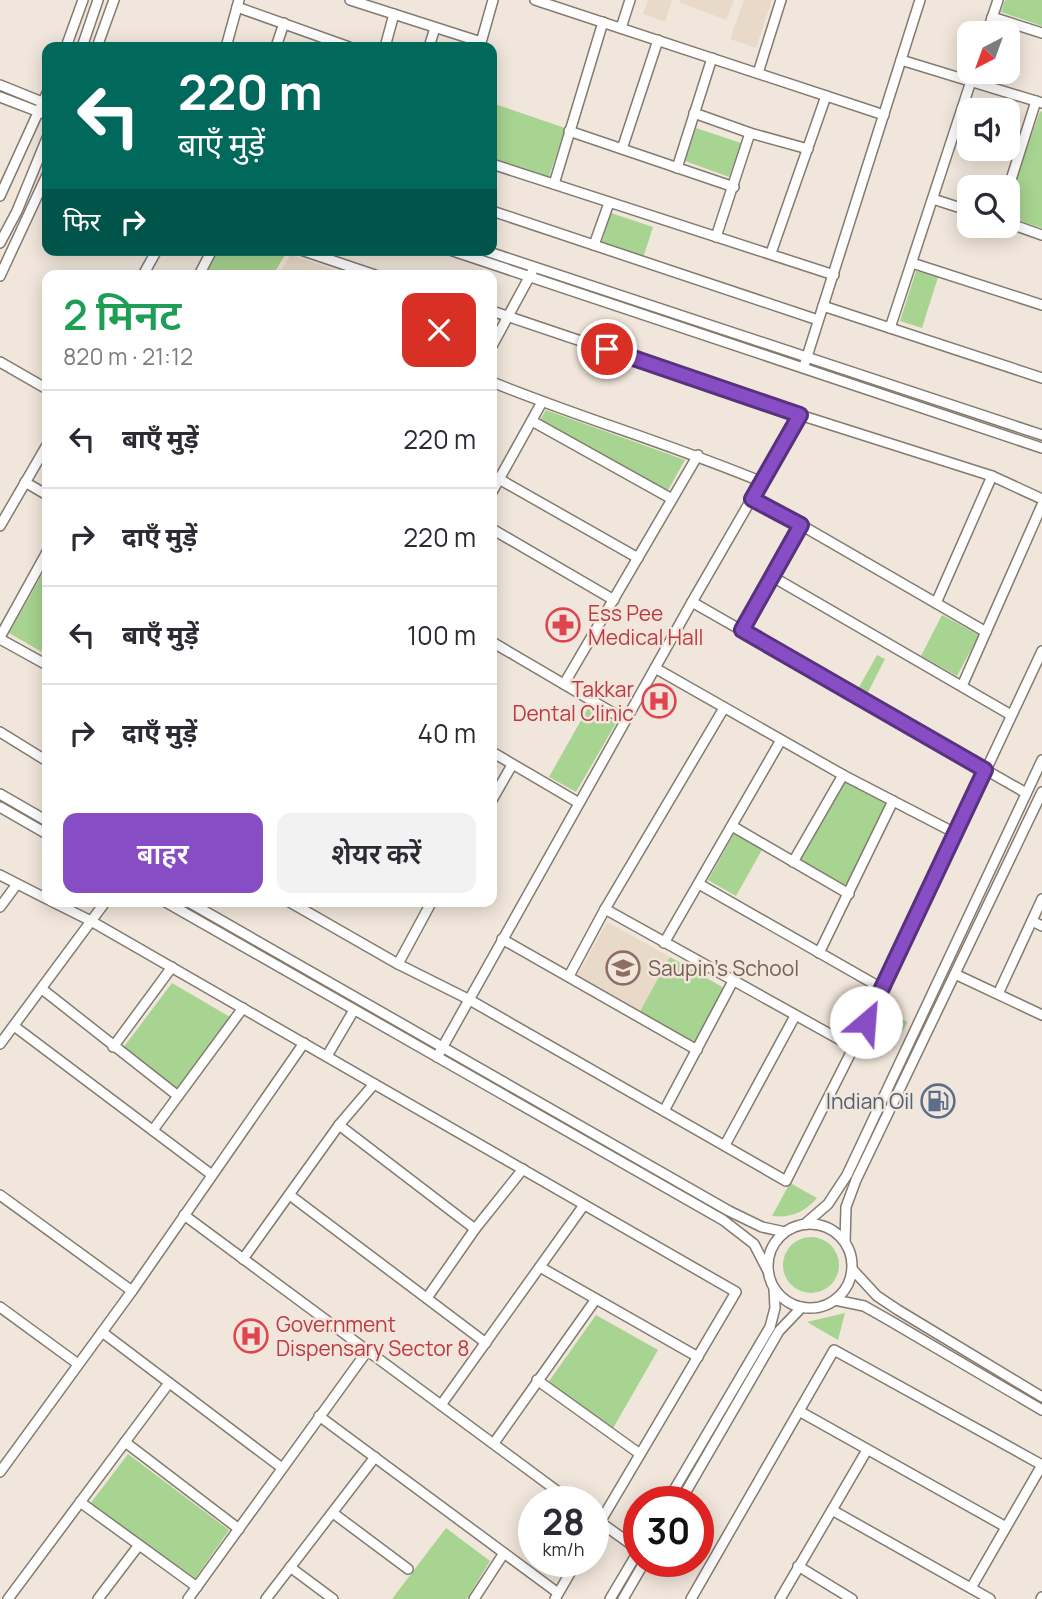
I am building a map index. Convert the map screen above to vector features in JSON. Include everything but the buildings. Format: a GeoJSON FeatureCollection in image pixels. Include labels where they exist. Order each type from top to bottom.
{"type":"FeatureCollection","features":[{"type":"Feature","properties":{"kind":"street"},"geometry":{"type":"LineString","coordinates":[[68,42],[83,0]]}},
{"type":"Feature","properties":{"kind":"street"},"geometry":{"type":"LineString","coordinates":[[84,42],[98,0]]}},
{"type":"Feature","properties":{"kind":"street"},"geometry":{"type":"LineString","coordinates":[[99,42],[114,0]]}},
{"type":"Feature","properties":{"kind":"street"},"geometry":{"type":"LineString","coordinates":[[350,0],[472,42]]}},
{"type":"Feature","properties":{"kind":"street"},"geometry":{"type":"LineString","coordinates":[[481,42],[493,0]]}},
{"type":"Feature","properties":{"kind":"street"},"geometry":{"type":"LineString","coordinates":[[535,0],[884,115]]}},
{"type":"Feature","properties":{"kind":"street"},"geometry":{"type":"LineString","coordinates":[[621,28],[630,0]]}},
{"type":"Feature","properties":{"kind":"street"},"geometry":{"type":"LineString","coordinates":[[758,73],[781,0]]}},
{"type":"Feature","properties":{"kind":"street"},"geometry":{"type":"LineString","coordinates":[[803,368],[920,0]]}},
{"type":"Feature","properties":{"kind":"street"},"geometry":{"type":"LineString","coordinates":[[991,21],[998,0]]}},
{"type":"Feature","properties":{"kind":"street"},"geometry":{"type":"LineString","coordinates":[[227,42],[238,4],[322,42]]}},
{"type":"Feature","properties":{"kind":"street"},"geometry":{"type":"LineString","coordinates":[[386,42],[394,14]]}},
{"type":"Feature","properties":{"kind":"street"},"geometry":{"type":"LineString","coordinates":[[992,16],[1042,33]]}},
{"type":"Feature","properties":{"kind":"street"},"geometry":{"type":"LineString","coordinates":[[554,184],[603,22]]}},
{"type":"Feature","properties":{"kind":"street"},"geometry":{"type":"LineString","coordinates":[[278,42],[284,23]]}},
{"type":"Feature","properties":{"kind":"street"},"geometry":{"type":"LineString","coordinates":[[431,42],[435,28]]}},
{"type":"Feature","properties":{"kind":"street"},"geometry":{"type":"LineString","coordinates":[[622,149],[658,40]]}},
{"type":"Feature","properties":{"kind":"street"},"geometry":{"type":"LineString","coordinates":[[677,167],[712,58]]}},
{"type":"Feature","properties":{"kind":"street"},"geometry":{"type":"LineString","coordinates":[[901,60],[957,72]]}},
{"type":"Feature","properties":{"kind":"street"},"geometry":{"type":"LineString","coordinates":[[890,328],[970,84]]}},
{"type":"Feature","properties":{"kind":"street"},"geometry":{"type":"LineString","coordinates":[[993,84],[1039,102],[1013,175]]}},
{"type":"Feature","properties":{"kind":"street"},"geometry":{"type":"LineString","coordinates":[[0,85],[42,102]]}},
{"type":"Feature","properties":{"kind":"street"},"geometry":{"type":"LineString","coordinates":[[771,253],[826,96]]}},
{"type":"Feature","properties":{"kind":"street"},"geometry":{"type":"LineString","coordinates":[[0,97],[42,114]]}},
{"type":"Feature","properties":{"kind":"street"},"geometry":{"type":"LineString","coordinates":[[0,196],[42,106]]}},
{"type":"Feature","properties":{"kind":"street"},"geometry":{"type":"LineString","coordinates":[[694,113],[750,133],[808,149]]}},
{"type":"Feature","properties":{"kind":"street"},"geometry":{"type":"LineString","coordinates":[[569,131],[734,187]]}},
{"type":"Feature","properties":{"kind":"street"},"geometry":{"type":"LineString","coordinates":[[716,237],[750,133]]}},
{"type":"Feature","properties":{"kind":"street"},"geometry":{"type":"LineString","coordinates":[[0,243],[17,211],[42,150]]}},
{"type":"Feature","properties":{"kind":"street"},"geometry":{"type":"LineString","coordinates":[[497,166],[834,275]]}},
{"type":"Feature","properties":{"kind":"street"},"geometry":{"type":"LineString","coordinates":[[0,276],[42,188]]}},
{"type":"Feature","properties":{"kind":"street"},"geometry":{"type":"LineString","coordinates":[[933,199],[957,207]]}},
{"type":"Feature","properties":{"kind":"street"},"geometry":{"type":"LineString","coordinates":[[594,245],[609,203]]}},
{"type":"Feature","properties":{"kind":"street"},"geometry":{"type":"LineString","coordinates":[[497,213],[818,320]]}},
{"type":"Feature","properties":{"kind":"street"},"geometry":{"type":"LineString","coordinates":[[1020,227],[1042,235]]}},
{"type":"Feature","properties":{"kind":"street"},"geometry":{"type":"LineString","coordinates":[[497,255],[1042,435]]}},
{"type":"Feature","properties":{"kind":"street"},"geometry":{"type":"LineString","coordinates":[[316,256],[350,270]]}},
{"type":"Feature","properties":{"kind":"street"},"geometry":{"type":"LineString","coordinates":[[468,256],[1042,448]]}},
{"type":"Feature","properties":{"kind":"street"},"geometry":{"type":"LineString","coordinates":[[912,263],[1042,305]]}},
{"type":"Feature","properties":{"kind":"street"},"geometry":{"type":"LineString","coordinates":[[497,337],[535,268]]}},
{"type":"Feature","properties":{"kind":"street"},"geometry":{"type":"LineString","coordinates":[[823,306],[1042,378]]}},
{"type":"Feature","properties":{"kind":"street"},"geometry":{"type":"LineString","coordinates":[[497,313],[800,415],[992,476],[1042,499]]}},
{"type":"Feature","properties":{"kind":"street"},"geometry":{"type":"LineString","coordinates":[[0,362],[42,385]]}},
{"type":"Feature","properties":{"kind":"street"},"geometry":{"type":"LineString","coordinates":[[497,384],[698,455],[762,482]]}},
{"type":"Feature","properties":{"kind":"street"},"geometry":{"type":"LineString","coordinates":[[497,483],[542,402]]}},
{"type":"Feature","properties":{"kind":"street"},"geometry":{"type":"LineString","coordinates":[[437,1057],[625,720],[800,415]]}},
{"type":"Feature","properties":{"kind":"street"},"geometry":{"type":"LineString","coordinates":[[532,421],[672,499]]}},
{"type":"Feature","properties":{"kind":"street"},"geometry":{"type":"LineString","coordinates":[[0,526],[42,453]]}},
{"type":"Feature","properties":{"kind":"street"},"geometry":{"type":"LineString","coordinates":[[564,684],[698,455]]}},
{"type":"Feature","properties":{"kind":"street"},"geometry":{"type":"LineString","coordinates":[[936,603],[992,476]]}},
{"type":"Feature","properties":{"kind":"street"},"geometry":{"type":"LineString","coordinates":[[499,479],[638,558]]}},
{"type":"Feature","properties":{"kind":"street"},"geometry":{"type":"LineString","coordinates":[[25,482],[42,492]]}},
{"type":"Feature","properties":{"kind":"street"},"geometry":{"type":"LineString","coordinates":[[752,499],[986,632]]}},
{"type":"Feature","properties":{"kind":"street"},"geometry":{"type":"LineString","coordinates":[[962,686],[1042,505]]}},
{"type":"Feature","properties":{"kind":"street"},"geometry":{"type":"LineString","coordinates":[[742,630],[801,525]]}},
{"type":"Feature","properties":{"kind":"street"},"geometry":{"type":"LineString","coordinates":[[497,532],[614,600]]}},
{"type":"Feature","properties":{"kind":"street"},"geometry":{"type":"LineString","coordinates":[[42,561],[0,638],[42,662]]}},
{"type":"Feature","properties":{"kind":"street"},"geometry":{"type":"LineString","coordinates":[[773,577],[1011,715]]}},
{"type":"Feature","properties":{"kind":"street"},"geometry":{"type":"LineString","coordinates":[[692,602],[1026,793]]}},
{"type":"Feature","properties":{"kind":"street"},"geometry":{"type":"LineString","coordinates":[[497,645],[625,720]]}},
{"type":"Feature","properties":{"kind":"street"},"geometry":{"type":"LineString","coordinates":[[298,907],[398,964],[468,999],[786,1181],[883,989],[1042,651]]}},
{"type":"Feature","properties":{"kind":"street"},"geometry":{"type":"LineString","coordinates":[[655,668],[843,775],[955,832]]}},
{"type":"Feature","properties":{"kind":"street"},"geometry":{"type":"LineString","coordinates":[[569,976],[605,909],[724,708]]}},
{"type":"Feature","properties":{"kind":"street"},"geometry":{"type":"LineString","coordinates":[[0,732],[42,758]]}},
{"type":"Feature","properties":{"kind":"street"},"geometry":{"type":"LineString","coordinates":[[664,943],[781,740]]}},
{"type":"Feature","properties":{"kind":"street"},"geometry":{"type":"LineString","coordinates":[[497,754],[579,803]]}},
{"type":"Feature","properties":{"kind":"street"},"geometry":{"type":"LineString","coordinates":[[768,1271],[770,1252],[776,1241],[785,1232],[806,1223],[828,1204],[847,1175],[1042,760]]}},
{"type":"Feature","properties":{"kind":"street"},"geometry":{"type":"LineString","coordinates":[[497,791],[512,765]]}},
{"type":"Feature","properties":{"kind":"street"},"geometry":{"type":"LineString","coordinates":[[793,862],[843,775]]}},
{"type":"Feature","properties":{"kind":"street"},"geometry":{"type":"LineString","coordinates":[[845,1242],[846,1207],[856,1180],[1042,792]]}},
{"type":"Feature","properties":{"kind":"street"},"geometry":{"type":"LineString","coordinates":[[0,794],[42,818]]}},
{"type":"Feature","properties":{"kind":"street"},"geometry":{"type":"LineString","coordinates":[[820,953],[893,802]]}},
{"type":"Feature","properties":{"kind":"street"},"geometry":{"type":"LineString","coordinates":[[0,807],[42,831]]}},
{"type":"Feature","properties":{"kind":"street"},"geometry":{"type":"LineString","coordinates":[[732,826],[849,894]]}},
{"type":"Feature","properties":{"kind":"street"},"geometry":{"type":"LineString","coordinates":[[0,875],[42,896]]}},
{"type":"Feature","properties":{"kind":"street"},"geometry":{"type":"LineString","coordinates":[[0,907],[17,884]]}},
{"type":"Feature","properties":{"kind":"street"},"geometry":{"type":"LineString","coordinates":[[699,884],[883,989]]}},
{"type":"Feature","properties":{"kind":"street"},"geometry":{"type":"LineString","coordinates":[[998,994],[1042,900]]}},
{"type":"Feature","properties":{"kind":"street"},"geometry":{"type":"LineString","coordinates":[[63,907],[736,1292],[640,1454],[609,1501]]}},
{"type":"Feature","properties":{"kind":"street"},"geometry":{"type":"LineString","coordinates":[[0,1044],[102,907]]}},
{"type":"Feature","properties":{"kind":"street"},"geometry":{"type":"LineString","coordinates":[[174,907],[723,1220],[754,1244],[774,1289],[775,1308],[770,1327],[676,1486]]}},
{"type":"Feature","properties":{"kind":"street"},"geometry":{"type":"LineString","coordinates":[[197,907],[729,1211],[762,1227],[785,1232]]}},
{"type":"Feature","properties":{"kind":"street"},"geometry":{"type":"LineString","coordinates":[[398,964],[429,907]]}},
{"type":"Feature","properties":{"kind":"street"},"geometry":{"type":"LineString","coordinates":[[605,909],[853,1047]]}},
{"type":"Feature","properties":{"kind":"street"},"geometry":{"type":"LineString","coordinates":[[1032,921],[1042,926]]}},
{"type":"Feature","properties":{"kind":"street"},"geometry":{"type":"LineString","coordinates":[[502,939],[697,1050]]}},
{"type":"Feature","properties":{"kind":"street"},"geometry":{"type":"LineString","coordinates":[[113,1047],[172,967]]}},
{"type":"Feature","properties":{"kind":"street"},"geometry":{"type":"LineString","coordinates":[[956,974],[1042,1015]]}},
{"type":"Feature","properties":{"kind":"street"},"geometry":{"type":"LineString","coordinates":[[664,1111],[733,981]]}},
{"type":"Feature","properties":{"kind":"street"},"geometry":{"type":"LineString","coordinates":[[42,989],[178,1096]]}},
{"type":"Feature","properties":{"kind":"street"},"geometry":{"type":"LineString","coordinates":[[153,1130],[243,1008]]}},
{"type":"Feature","properties":{"kind":"street"},"geometry":{"type":"LineString","coordinates":[[327,1056],[354,1010]]}},
{"type":"Feature","properties":{"kind":"street"},"geometry":{"type":"LineString","coordinates":[[725,1145],[795,1016]]}},
{"type":"Feature","properties":{"kind":"street"},"geometry":{"type":"LineString","coordinates":[[14,1026],[212,1175]]}},
{"type":"Feature","properties":{"kind":"street"},"geometry":{"type":"LineString","coordinates":[[0,1472],[132,1291],[304,1043]]}},
{"type":"Feature","properties":{"kind":"street"},"geometry":{"type":"LineString","coordinates":[[243,1259],[291,1196],[339,1125],[374,1084]]}},
{"type":"Feature","properties":{"kind":"street"},"geometry":{"type":"LineString","coordinates":[[339,1125],[475,1228]]}},
{"type":"Feature","properties":{"kind":"street"},"geometry":{"type":"LineString","coordinates":[[427,1298],[475,1228],[523,1170]]}},
{"type":"Feature","properties":{"kind":"street"},"geometry":{"type":"LineString","coordinates":[[0,1195],[132,1291]]}},
{"type":"Feature","properties":{"kind":"street"},"geometry":{"type":"LineString","coordinates":[[291,1196],[486,1343]]}},
{"type":"Feature","properties":{"kind":"street"},"geometry":{"type":"LineString","coordinates":[[441,1405],[584,1205]]}},
{"type":"Feature","properties":{"kind":"street"},"geometry":{"type":"LineString","coordinates":[[184,1215],[551,1486]]}},
{"type":"Feature","properties":{"kind":"street"},"geometry":{"type":"LineString","coordinates":[[774,1289],[785,1300],[802,1307],[818,1307],[835,1300],[847,1286],[852,1269],[845,1242],[832,1230],[818,1224],[806,1223]]}},
{"type":"Feature","properties":{"kind":"street"},"geometry":{"type":"LineString","coordinates":[[540,1267],[698,1356]]}},
{"type":"Feature","properties":{"kind":"street"},"geometry":{"type":"LineString","coordinates":[[852,1269],[864,1284],[888,1303],[1042,1397]]}},
{"type":"Feature","properties":{"kind":"street"},"geometry":{"type":"LineString","coordinates":[[494,1443],[596,1299]]}},
{"type":"Feature","properties":{"kind":"street"},"geometry":{"type":"LineString","coordinates":[[835,1300],[864,1306],[876,1312],[1042,1410]]}},
{"type":"Feature","properties":{"kind":"street"},"geometry":{"type":"LineString","coordinates":[[689,1486],[779,1331],[802,1307]]}},
{"type":"Feature","properties":{"kind":"street"},"geometry":{"type":"LineString","coordinates":[[1,1310],[78,1364]]}},
{"type":"Feature","properties":{"kind":"street"},"geometry":{"type":"LineString","coordinates":[[102,1332],[282,1468]]}},
{"type":"Feature","properties":{"kind":"street"},"geometry":{"type":"LineString","coordinates":[[188,1599],[368,1350]]}},
{"type":"Feature","properties":{"kind":"street"},"geometry":{"type":"LineString","coordinates":[[691,1599],[834,1350],[1042,1465],[971,1588]]}},
{"type":"Feature","properties":{"kind":"street"},"geometry":{"type":"LineString","coordinates":[[537,1380],[640,1454]]}},
{"type":"Feature","properties":{"kind":"street"},"geometry":{"type":"LineString","coordinates":[[0,1593],[8,1599],[169,1383]]}},
{"type":"Feature","properties":{"kind":"street"},"geometry":{"type":"LineString","coordinates":[[799,1411],[1006,1527]]}},
{"type":"Feature","properties":{"kind":"street"},"geometry":{"type":"LineString","coordinates":[[319,1416],[504,1553],[556,1596],[567,1577]]}},
{"type":"Feature","properties":{"kind":"street"},"geometry":{"type":"LineString","coordinates":[[125,1442],[239,1529]]}},
{"type":"Feature","properties":{"kind":"street"},"geometry":{"type":"LineString","coordinates":[[780,1599],[867,1450]]}},
{"type":"Feature","properties":{"kind":"street"},"geometry":{"type":"LineString","coordinates":[[266,1599],[375,1457]]}},
{"type":"Feature","properties":{"kind":"street"},"geometry":{"type":"LineString","coordinates":[[80,1503],[197,1587]]}},
{"type":"Feature","properties":{"kind":"street"},"geometry":{"type":"LineString","coordinates":[[832,1510],[990,1599]]}},
{"type":"Feature","properties":{"kind":"street"},"geometry":{"type":"LineString","coordinates":[[333,1513],[408,1569]]}},
{"type":"Feature","properties":{"kind":"street"},"geometry":{"type":"LineString","coordinates":[[98,1599],[139,1545]]}},
{"type":"Feature","properties":{"kind":"street"},"geometry":{"type":"LineString","coordinates":[[474,1599],[504,1553]]}},
{"type":"Feature","properties":{"kind":"street"},"geometry":{"type":"LineString","coordinates":[[798,1566],[852,1599]]}},
{"type":"Feature","properties":{"kind":"street"},"geometry":{"type":"LineString","coordinates":[[290,1567],[333,1599]]}},
{"type":"Feature","properties":{"kind":"street"},"geometry":{"type":"LineString","coordinates":[[610,1599],[623,1577]]}},
{"type":"Feature","properties":{"kind":"street"},"geometry":{"type":"LineString","coordinates":[[623,1599],[636,1577]]}},
{"type":"Feature","properties":{"kind":"shaded area"},"geometry":{"type":"Polygon","coordinates":[[[648,0],[672,0],[665,22],[643,14],[648,0]]]}},
{"type":"Feature","properties":{"kind":"shaded area"},"geometry":{"type":"Polygon","coordinates":[[[744,0],[772,0],[756,48],[730,39],[744,0]]]}},
{"type":"Feature","properties":{"kind":"shaded area"},"geometry":{"type":"Polygon","coordinates":[[[734,1],[726,20],[679,2],[734,1]]]}},
{"type":"Feature","properties":{"kind":"shaded area"},"geometry":{"type":"Polygon","coordinates":[[[289,256],[293,256],[336,270],[282,270],[289,256]]]}},
{"type":"Feature","properties":{"kind":"shaded area","name":"Saupin's School"},"geometry":{"type":"Polygon","coordinates":[[[607,922],[670,957],[639,1013],[576,978],[607,922]]]}},
{"type":"Feature","properties":{"kind":"green space"},"geometry":{"type":"Polygon","coordinates":[[[1005,0],[1042,0],[1042,26],[1001,12],[1005,0]]]}},
{"type":"Feature","properties":{"kind":"green space"},"geometry":{"type":"Polygon","coordinates":[[[497,105],[565,128],[548,180],[497,164],[497,105]]]}},
{"type":"Feature","properties":{"kind":"green space"},"geometry":{"type":"Polygon","coordinates":[[[1040,111],[1042,228],[1020,221],[1018,175],[1040,111]]]}},
{"type":"Feature","properties":{"kind":"green space"},"geometry":{"type":"Polygon","coordinates":[[[696,128],[741,143],[729,177],[685,161],[696,128]]]}},
{"type":"Feature","properties":{"kind":"green space"},"geometry":{"type":"Polygon","coordinates":[[[611,213],[653,227],[643,258],[601,245],[611,213]]]}},
{"type":"Feature","properties":{"kind":"green space"},"geometry":{"type":"Polygon","coordinates":[[[216,256],[284,256],[276,270],[208,270],[216,256]]]}},
{"type":"Feature","properties":{"kind":"green space"},"geometry":{"type":"Polygon","coordinates":[[[916,271],[938,277],[922,328],[900,321],[916,271]]]}},
{"type":"Feature","properties":{"kind":"green space"},"geometry":{"type":"Polygon","coordinates":[[[546,410],[685,460],[667,492],[540,420],[546,410]]]}},
{"type":"Feature","properties":{"kind":"green space"},"geometry":{"type":"Polygon","coordinates":[[[42,575],[42,652],[9,633],[42,575]]]}},
{"type":"Feature","properties":{"kind":"green space"},"geometry":{"type":"Polygon","coordinates":[[[942,615],[979,635],[957,676],[921,656],[942,615]]]}},
{"type":"Feature","properties":{"kind":"green space"},"geometry":{"type":"Polygon","coordinates":[[[877,655],[885,659],[867,694],[858,689],[877,655]]]}},
{"type":"Feature","properties":{"kind":"green space"},"geometry":{"type":"Polygon","coordinates":[[[588,708],[616,723],[576,792],[549,777],[588,708]]]}},
{"type":"Feature","properties":{"kind":"green space"},"geometry":{"type":"Polygon","coordinates":[[[844,781],[888,805],[846,886],[799,859],[844,781]]]}},
{"type":"Feature","properties":{"kind":"green space"},"geometry":{"type":"Polygon","coordinates":[[[735,832],[763,848],[736,896],[708,880],[735,832]]]}},
{"type":"Feature","properties":{"kind":"green space"},"geometry":{"type":"Polygon","coordinates":[[[670,957],[724,988],[693,1044],[639,1013],[670,957]]]}},
{"type":"Feature","properties":{"kind":"green space"},"geometry":{"type":"Polygon","coordinates":[[[172,983],[230,1017],[177,1088],[123,1048],[172,983]]]}},
{"type":"Feature","properties":{"kind":"green space"},"geometry":{"type":"Polygon","coordinates":[[[882,1009],[907,1022],[894,1048],[869,1035],[882,1009]]]}},
{"type":"Feature","properties":{"kind":"green space"},"geometry":{"type":"Polygon","coordinates":[[[790,1183],[817,1198],[796,1213],[772,1216],[790,1183]]]}},
{"type":"Feature","properties":{"kind":"green space"},"geometry":{"type":"Polygon","coordinates":[[[811,1237],[822,1239],[831,1245],[837,1254],[837,1276],[831,1285],[822,1291],[811,1293],[800,1291],[791,1285],[785,1276],[783,1265],[785,1254],[791,1245],[800,1239],[811,1237]]]}},
{"type":"Feature","properties":{"kind":"green space"},"geometry":{"type":"Polygon","coordinates":[[[845,1313],[838,1340],[807,1322],[845,1313]]]}},
{"type":"Feature","properties":{"kind":"green space"},"geometry":{"type":"Polygon","coordinates":[[[596,1315],[658,1350],[612,1430],[547,1384],[596,1315]]]}},
{"type":"Feature","properties":{"kind":"green space"},"geometry":{"type":"Polygon","coordinates":[[[128,1454],[229,1530],[194,1580],[90,1504],[128,1454]]]}},
{"type":"Feature","properties":{"kind":"green space"},"geometry":{"type":"Polygon","coordinates":[[[446,1528],[490,1561],[467,1599],[392,1599],[446,1528]]]}},
{"type":"Feature","properties":{"kind":"place","name":"Ess Pee Medical Hall"},"geometry":{"type":"Point","coordinates":[563,625]}},
{"type":"Feature","properties":{"kind":"place","name":"Takkar Dental Clinic"},"geometry":{"type":"Point","coordinates":[659,701]}},
{"type":"Feature","properties":{"kind":"place","name":"Saupin's School"},"geometry":{"type":"Point","coordinates":[623,968]}},
{"type":"Feature","properties":{"kind":"place","name":"Indian Oil"},"geometry":{"type":"Point","coordinates":[938,1101]}},
{"type":"Feature","properties":{"kind":"place","name":"Government Dispensary Sector 8"},"geometry":{"type":"Point","coordinates":[251,1336]}},
{"type":"Feature","properties":{"kind":"route"},"geometry":{"type":"LineString","coordinates":[[607,349],[800,415],[752,499],[801,525],[742,630],[985,770],[866,1022]]}}]}
